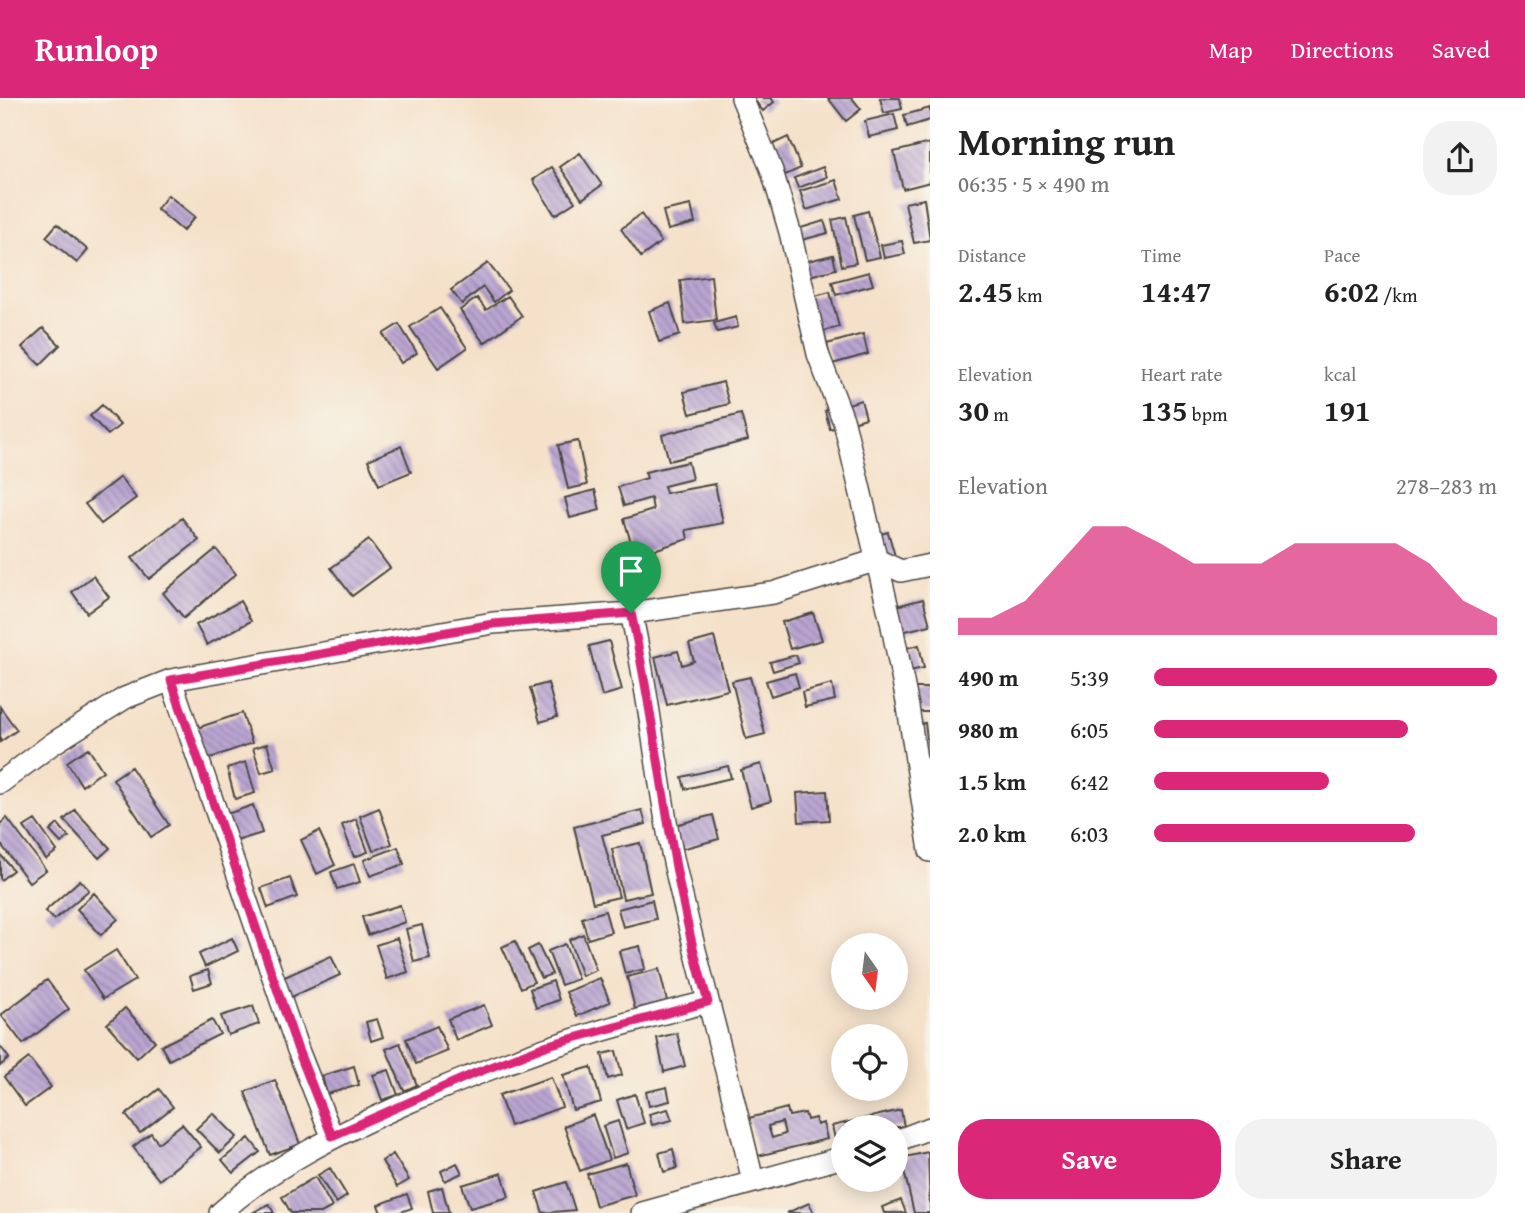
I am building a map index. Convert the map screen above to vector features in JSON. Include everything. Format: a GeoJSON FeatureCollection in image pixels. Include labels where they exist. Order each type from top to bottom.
{"type":"FeatureCollection","features":[{"type":"Feature","properties":{"kind":"street"},"geometry":{"type":"LineString","coordinates":[[742,98],[772,171],[790,232],[814,343],[844,422],[908,707],[930,851]]}},
{"type":"Feature","properties":{"kind":"street"},"geometry":{"type":"LineString","coordinates":[[0,783],[52,744],[125,698],[171,680],[493,624],[631,613],[773,593],[877,560],[901,571],[930,565]]}},
{"type":"Feature","properties":{"kind":"street"},"geometry":{"type":"LineString","coordinates":[[631,613],[652,715],[665,818],[708,1002],[724,1052],[753,1182]]}},
{"type":"Feature","properties":{"kind":"street"},"geometry":{"type":"LineString","coordinates":[[171,680],[298,1050],[332,1136]]}},
{"type":"Feature","properties":{"kind":"street"},"geometry":{"type":"LineString","coordinates":[[220,1213],[250,1188],[332,1136],[473,1074],[548,1045],[708,1002]]}},
{"type":"Feature","properties":{"kind":"street"},"geometry":{"type":"LineString","coordinates":[[908,1136],[930,1128]]}},
{"type":"Feature","properties":{"kind":"street"},"geometry":{"type":"LineString","coordinates":[[642,1213],[831,1161]]}},
{"type":"Feature","properties":{"kind":"building"},"geometry":{"type":"Polygon","coordinates":[[[753,98],[771,98],[774,102],[763,111],[753,98]]]}},
{"type":"Feature","properties":{"kind":"building"},"geometry":{"type":"Polygon","coordinates":[[[828,98],[852,98],[861,109],[846,121],[828,98]]]}},
{"type":"Feature","properties":{"kind":"building"},"geometry":{"type":"Polygon","coordinates":[[[880,98],[900,98],[902,109],[884,113],[880,98]]]}},
{"type":"Feature","properties":{"kind":"building"},"geometry":{"type":"Polygon","coordinates":[[[930,108],[930,120],[907,127],[904,115],[930,108]]]}},
{"type":"Feature","properties":{"kind":"building"},"geometry":{"type":"Polygon","coordinates":[[[894,114],[898,130],[869,137],[865,121],[894,114]]]}},
{"type":"Feature","properties":{"kind":"building"},"geometry":{"type":"Polygon","coordinates":[[[788,137],[801,168],[767,183],[769,146],[788,137]]]}},
{"type":"Feature","properties":{"kind":"building"},"geometry":{"type":"Polygon","coordinates":[[[930,143],[930,182],[903,189],[894,152],[930,143]]]}},
{"type":"Feature","properties":{"kind":"building"},"geometry":{"type":"Polygon","coordinates":[[[580,153],[602,185],[582,199],[560,167],[580,153]]]}},
{"type":"Feature","properties":{"kind":"building"},"geometry":{"type":"Polygon","coordinates":[[[552,167],[575,202],[555,215],[533,180],[552,167]]]}},
{"type":"Feature","properties":{"kind":"building"},"geometry":{"type":"Polygon","coordinates":[[[823,167],[827,177],[798,188],[794,178],[823,167]]]}},
{"type":"Feature","properties":{"kind":"building"},"geometry":{"type":"Polygon","coordinates":[[[836,180],[842,199],[806,210],[800,191],[836,180]]]}},
{"type":"Feature","properties":{"kind":"building"},"geometry":{"type":"Polygon","coordinates":[[[168,195],[195,217],[183,231],[157,209],[168,195]]]}},
{"type":"Feature","properties":{"kind":"building"},"geometry":{"type":"Polygon","coordinates":[[[924,199],[930,240],[914,243],[905,203],[924,199]]]}},
{"type":"Feature","properties":{"kind":"building"},"geometry":{"type":"Polygon","coordinates":[[[691,205],[695,223],[668,230],[663,211],[691,205]]]}},
{"type":"Feature","properties":{"kind":"building"},"geometry":{"type":"Polygon","coordinates":[[[868,211],[880,257],[865,260],[854,215],[868,211]]]}},
{"type":"Feature","properties":{"kind":"building"},"geometry":{"type":"Polygon","coordinates":[[[641,214],[661,242],[641,257],[621,229],[641,214]]]}},
{"type":"Feature","properties":{"kind":"building"},"geometry":{"type":"Polygon","coordinates":[[[846,217],[856,263],[842,266],[832,220],[846,217]]]}},
{"type":"Feature","properties":{"kind":"building"},"geometry":{"type":"Polygon","coordinates":[[[824,221],[828,233],[794,242],[791,231],[824,221]]]}},
{"type":"Feature","properties":{"kind":"building"},"geometry":{"type":"Polygon","coordinates":[[[57,224],[88,250],[77,263],[46,237],[57,224]]]}},
{"type":"Feature","properties":{"kind":"building"},"geometry":{"type":"Polygon","coordinates":[[[902,241],[905,254],[884,258],[881,245],[902,241]]]}},
{"type":"Feature","properties":{"kind":"building"},"geometry":{"type":"Polygon","coordinates":[[[833,255],[836,269],[798,279],[795,264],[833,255]]]}},
{"type":"Feature","properties":{"kind":"building"},"geometry":{"type":"Polygon","coordinates":[[[488,263],[509,290],[494,302],[483,287],[462,304],[451,290],[488,263]]]}},
{"type":"Feature","properties":{"kind":"building"},"geometry":{"type":"Polygon","coordinates":[[[869,272],[873,285],[836,295],[832,282],[869,272]]]}},
{"type":"Feature","properties":{"kind":"building"},"geometry":{"type":"Polygon","coordinates":[[[711,276],[716,320],[685,324],[680,280],[711,276]]]}},
{"type":"Feature","properties":{"kind":"building"},"geometry":{"type":"Polygon","coordinates":[[[830,292],[839,327],[813,334],[804,299],[830,292]]]}},
{"type":"Feature","properties":{"kind":"building"},"geometry":{"type":"Polygon","coordinates":[[[508,296],[522,316],[484,343],[460,310],[477,298],[486,310],[508,296]]]}},
{"type":"Feature","properties":{"kind":"building"},"geometry":{"type":"Polygon","coordinates":[[[670,303],[680,335],[659,342],[649,311],[670,303]]]}},
{"type":"Feature","properties":{"kind":"building"},"geometry":{"type":"Polygon","coordinates":[[[440,308],[467,348],[438,368],[410,327],[440,308]]]}},
{"type":"Feature","properties":{"kind":"building"},"geometry":{"type":"Polygon","coordinates":[[[736,317],[738,327],[717,332],[714,323],[736,317]]]}},
{"type":"Feature","properties":{"kind":"building"},"geometry":{"type":"Polygon","coordinates":[[[399,324],[417,353],[401,363],[383,334],[399,324]]]}},
{"type":"Feature","properties":{"kind":"building"},"geometry":{"type":"Polygon","coordinates":[[[43,328],[60,345],[40,365],[22,347],[43,328]]]}},
{"type":"Feature","properties":{"kind":"building"},"geometry":{"type":"Polygon","coordinates":[[[863,334],[868,354],[832,364],[827,344],[863,334]]]}},
{"type":"Feature","properties":{"kind":"building"},"geometry":{"type":"Polygon","coordinates":[[[723,382],[729,404],[690,414],[684,392],[723,382]]]}},
{"type":"Feature","properties":{"kind":"building"},"geometry":{"type":"Polygon","coordinates":[[[861,400],[866,418],[830,429],[825,411],[861,400]]]}},
{"type":"Feature","properties":{"kind":"building"},"geometry":{"type":"Polygon","coordinates":[[[102,405],[120,425],[108,435],[90,416],[102,405]]]}},
{"type":"Feature","properties":{"kind":"building"},"geometry":{"type":"Polygon","coordinates":[[[741,414],[748,440],[669,461],[662,435],[741,414]]]}},
{"type":"Feature","properties":{"kind":"building"},"geometry":{"type":"Polygon","coordinates":[[[578,441],[587,485],[568,489],[558,445],[578,441]]]}},
{"type":"Feature","properties":{"kind":"building"},"geometry":{"type":"Polygon","coordinates":[[[401,446],[411,472],[379,485],[368,460],[401,446]]]}},
{"type":"Feature","properties":{"kind":"building"},"geometry":{"type":"Polygon","coordinates":[[[688,462],[692,479],[664,486],[666,493],[715,484],[723,523],[686,530],[688,539],[635,556],[624,519],[653,510],[651,498],[624,506],[618,487],[647,478],[645,472],[688,462]]]}},
{"type":"Feature","properties":{"kind":"building"},"geometry":{"type":"Polygon","coordinates":[[[120,477],[136,498],[101,524],[85,504],[120,477]]]}},
{"type":"Feature","properties":{"kind":"building"},"geometry":{"type":"Polygon","coordinates":[[[595,490],[600,510],[570,518],[565,498],[595,490]]]}},
{"type":"Feature","properties":{"kind":"building"},"geometry":{"type":"Polygon","coordinates":[[[182,518],[199,540],[149,579],[132,558],[182,518]]]}},
{"type":"Feature","properties":{"kind":"building"},"geometry":{"type":"Polygon","coordinates":[[[888,532],[895,556],[872,562],[866,538],[888,532]]]}},
{"type":"Feature","properties":{"kind":"building"},"geometry":{"type":"Polygon","coordinates":[[[369,540],[390,568],[352,596],[331,568],[369,540]]]}},
{"type":"Feature","properties":{"kind":"building"},"geometry":{"type":"Polygon","coordinates":[[[216,549],[236,574],[184,618],[163,593],[216,549]]]}},
{"type":"Feature","properties":{"kind":"building"},"geometry":{"type":"Polygon","coordinates":[[[93,576],[109,597],[87,613],[72,592],[93,576]]]}},
{"type":"Feature","properties":{"kind":"building"},"geometry":{"type":"Polygon","coordinates":[[[923,599],[930,625],[885,636],[878,611],[923,599]]]}},
{"type":"Feature","properties":{"kind":"building"},"geometry":{"type":"Polygon","coordinates":[[[240,601],[251,621],[207,645],[196,625],[240,601]]]}},
{"type":"Feature","properties":{"kind":"building"},"geometry":{"type":"Polygon","coordinates":[[[813,613],[822,640],[790,649],[782,622],[813,613]]]}},
{"type":"Feature","properties":{"kind":"building"},"geometry":{"type":"Polygon","coordinates":[[[714,637],[728,690],[667,705],[655,657],[678,651],[682,665],[694,661],[689,644],[714,637]]]}},
{"type":"Feature","properties":{"kind":"building"},"geometry":{"type":"Polygon","coordinates":[[[609,641],[622,690],[602,696],[589,646],[609,641]]]}},
{"type":"Feature","properties":{"kind":"building"},"geometry":{"type":"Polygon","coordinates":[[[919,645],[924,668],[899,673],[894,651],[919,645]]]}},
{"type":"Feature","properties":{"kind":"building"},"geometry":{"type":"Polygon","coordinates":[[[796,655],[799,663],[773,671],[770,662],[796,655]]]}},
{"type":"Feature","properties":{"kind":"building"},"geometry":{"type":"Polygon","coordinates":[[[795,673],[799,687],[771,696],[766,681],[795,673]]]}},
{"type":"Feature","properties":{"kind":"building"},"geometry":{"type":"Polygon","coordinates":[[[750,677],[765,734],[746,739],[732,681],[750,677]]]}},
{"type":"Feature","properties":{"kind":"building"},"geometry":{"type":"Polygon","coordinates":[[[548,683],[557,717],[540,722],[530,688],[548,683]]]}},
{"type":"Feature","properties":{"kind":"building"},"geometry":{"type":"Polygon","coordinates":[[[832,684],[835,700],[805,707],[802,692],[832,684]]]}},
{"type":"Feature","properties":{"kind":"building"},"geometry":{"type":"Polygon","coordinates":[[[898,688],[930,688],[930,712],[897,712],[898,688]]]}},
{"type":"Feature","properties":{"kind":"building"},"geometry":{"type":"Polygon","coordinates":[[[0,707],[17,730],[0,742],[0,707]]]}},
{"type":"Feature","properties":{"kind":"building"},"geometry":{"type":"Polygon","coordinates":[[[242,713],[252,743],[205,760],[194,729],[242,713]]]}},
{"type":"Feature","properties":{"kind":"building"},"geometry":{"type":"Polygon","coordinates":[[[925,723],[929,756],[909,759],[904,726],[925,723]]]}},
{"type":"Feature","properties":{"kind":"building"},"geometry":{"type":"Polygon","coordinates":[[[267,744],[275,769],[261,773],[253,748],[267,744]]]}},
{"type":"Feature","properties":{"kind":"building"},"geometry":{"type":"Polygon","coordinates":[[[88,748],[103,771],[82,786],[67,762],[88,748]]]}},
{"type":"Feature","properties":{"kind":"building"},"geometry":{"type":"Polygon","coordinates":[[[246,762],[255,793],[235,799],[227,768],[246,762]]]}},
{"type":"Feature","properties":{"kind":"building"},"geometry":{"type":"Polygon","coordinates":[[[761,764],[771,801],[751,807],[741,770],[761,764]]]}},
{"type":"Feature","properties":{"kind":"building"},"geometry":{"type":"Polygon","coordinates":[[[728,766],[731,778],[685,789],[682,777],[728,766]]]}},
{"type":"Feature","properties":{"kind":"building"},"geometry":{"type":"Polygon","coordinates":[[[131,767],[169,825],[151,837],[113,779],[131,767]]]}},
{"type":"Feature","properties":{"kind":"building"},"geometry":{"type":"Polygon","coordinates":[[[827,791],[829,820],[799,822],[797,793],[827,791]]]}},
{"type":"Feature","properties":{"kind":"building"},"geometry":{"type":"Polygon","coordinates":[[[253,805],[262,833],[233,842],[224,815],[253,805]]]}},
{"type":"Feature","properties":{"kind":"building"},"geometry":{"type":"Polygon","coordinates":[[[379,808],[392,844],[373,851],[360,816],[379,808]]]}},
{"type":"Feature","properties":{"kind":"building"},"geometry":{"type":"Polygon","coordinates":[[[75,810],[110,848],[99,858],[64,820],[75,810]]]}},
{"type":"Feature","properties":{"kind":"building"},"geometry":{"type":"Polygon","coordinates":[[[642,810],[646,824],[602,835],[619,897],[593,903],[574,827],[642,810]]]}},
{"type":"Feature","properties":{"kind":"building"},"geometry":{"type":"Polygon","coordinates":[[[713,815],[719,839],[681,849],[675,825],[713,815]]]}},
{"type":"Feature","properties":{"kind":"building"},"geometry":{"type":"Polygon","coordinates":[[[7,818],[46,870],[29,882],[0,843],[0,824],[7,818]]]}},
{"type":"Feature","properties":{"kind":"building"},"geometry":{"type":"Polygon","coordinates":[[[356,819],[368,852],[354,857],[342,825],[356,819]]]}},
{"type":"Feature","properties":{"kind":"building"},"geometry":{"type":"Polygon","coordinates":[[[35,820],[57,851],[46,859],[24,827],[35,820]]]}},
{"type":"Feature","properties":{"kind":"building"},"geometry":{"type":"Polygon","coordinates":[[[58,824],[69,837],[61,843],[50,831],[58,824]]]}},
{"type":"Feature","properties":{"kind":"building"},"geometry":{"type":"Polygon","coordinates":[[[319,831],[335,865],[317,874],[301,840],[319,831]]]}},
{"type":"Feature","properties":{"kind":"building"},"geometry":{"type":"Polygon","coordinates":[[[640,843],[651,893],[623,899],[612,849],[640,843]]]}},
{"type":"Feature","properties":{"kind":"building"},"geometry":{"type":"Polygon","coordinates":[[[398,847],[404,864],[370,876],[364,860],[398,847]]]}},
{"type":"Feature","properties":{"kind":"building"},"geometry":{"type":"Polygon","coordinates":[[[0,854],[13,870],[1,880],[0,878],[0,854]]]}},
{"type":"Feature","properties":{"kind":"building"},"geometry":{"type":"Polygon","coordinates":[[[354,864],[360,882],[337,889],[331,872],[354,864]]]}},
{"type":"Feature","properties":{"kind":"building"},"geometry":{"type":"Polygon","coordinates":[[[290,878],[297,897],[268,908],[261,888],[290,878]]]}},
{"type":"Feature","properties":{"kind":"building"},"geometry":{"type":"Polygon","coordinates":[[[80,880],[89,890],[54,920],[45,911],[80,880]]]}},
{"type":"Feature","properties":{"kind":"building"},"geometry":{"type":"Polygon","coordinates":[[[94,893],[118,919],[101,935],[77,909],[94,893]]]}},
{"type":"Feature","properties":{"kind":"building"},"geometry":{"type":"Polygon","coordinates":[[[652,900],[656,919],[623,927],[618,909],[652,900]]]}},
{"type":"Feature","properties":{"kind":"building"},"geometry":{"type":"Polygon","coordinates":[[[400,905],[405,922],[368,935],[362,917],[400,905]]]}},
{"type":"Feature","properties":{"kind":"building"},"geometry":{"type":"Polygon","coordinates":[[[605,911],[611,932],[588,939],[582,918],[605,911]]]}},
{"type":"Feature","properties":{"kind":"building"},"geometry":{"type":"Polygon","coordinates":[[[422,925],[430,958],[414,962],[406,929],[422,925]]]}},
{"type":"Feature","properties":{"kind":"building"},"geometry":{"type":"Polygon","coordinates":[[[583,934],[596,970],[582,976],[569,940],[583,934]]]}},
{"type":"Feature","properties":{"kind":"building"},"geometry":{"type":"Polygon","coordinates":[[[232,938],[238,951],[205,967],[199,954],[232,938]]]}},
{"type":"Feature","properties":{"kind":"building"},"geometry":{"type":"Polygon","coordinates":[[[397,938],[408,972],[387,979],[376,945],[397,938]]]}},
{"type":"Feature","properties":{"kind":"building"},"geometry":{"type":"Polygon","coordinates":[[[515,941],[534,982],[521,988],[502,947],[515,941]]]}},
{"type":"Feature","properties":{"kind":"building"},"geometry":{"type":"Polygon","coordinates":[[[565,944],[578,979],[561,985],[548,951],[565,944]]]}},
{"type":"Feature","properties":{"kind":"building"},"geometry":{"type":"Polygon","coordinates":[[[538,945],[552,974],[541,978],[528,950],[538,945]]]}},
{"type":"Feature","properties":{"kind":"building"},"geometry":{"type":"Polygon","coordinates":[[[640,946],[645,969],[625,974],[619,951],[640,946]]]}},
{"type":"Feature","properties":{"kind":"building"},"geometry":{"type":"Polygon","coordinates":[[[116,950],[135,980],[103,999],[84,970],[116,950]]]}},
{"type":"Feature","properties":{"kind":"building"},"geometry":{"type":"Polygon","coordinates":[[[331,956],[340,975],[287,999],[278,980],[331,956]]]}},
{"type":"Feature","properties":{"kind":"building"},"geometry":{"type":"Polygon","coordinates":[[[659,969],[667,1001],[635,1009],[627,977],[659,969]]]}},
{"type":"Feature","properties":{"kind":"building"},"geometry":{"type":"Polygon","coordinates":[[[208,970],[212,983],[194,989],[190,976],[208,970]]]}},
{"type":"Feature","properties":{"kind":"building"},"geometry":{"type":"Polygon","coordinates":[[[600,978],[610,1002],[577,1016],[566,992],[600,978]]]}},
{"type":"Feature","properties":{"kind":"building"},"geometry":{"type":"Polygon","coordinates":[[[47,980],[69,1009],[23,1044],[1,1015],[47,980]]]}},
{"type":"Feature","properties":{"kind":"building"},"geometry":{"type":"Polygon","coordinates":[[[553,981],[559,1000],[536,1008],[530,989],[553,981]]]}},
{"type":"Feature","properties":{"kind":"building"},"geometry":{"type":"Polygon","coordinates":[[[484,1005],[492,1025],[456,1040],[448,1019],[484,1005]]]}},
{"type":"Feature","properties":{"kind":"building"},"geometry":{"type":"Polygon","coordinates":[[[253,1006],[259,1024],[228,1035],[221,1016],[253,1006]]]}},
{"type":"Feature","properties":{"kind":"building"},"geometry":{"type":"Polygon","coordinates":[[[125,1008],[155,1041],[137,1058],[107,1024],[125,1008]]]}},
{"type":"Feature","properties":{"kind":"building"},"geometry":{"type":"Polygon","coordinates":[[[377,1019],[383,1037],[371,1041],[366,1022],[377,1019]]]}},
{"type":"Feature","properties":{"kind":"building"},"geometry":{"type":"Polygon","coordinates":[[[212,1020],[220,1034],[169,1060],[161,1046],[212,1020]]]}},
{"type":"Feature","properties":{"kind":"building"},"geometry":{"type":"Polygon","coordinates":[[[437,1026],[448,1051],[416,1064],[406,1039],[437,1026]]]}},
{"type":"Feature","properties":{"kind":"building"},"geometry":{"type":"Polygon","coordinates":[[[677,1033],[685,1066],[664,1072],[657,1038],[677,1033]]]}},
{"type":"Feature","properties":{"kind":"building"},"geometry":{"type":"Polygon","coordinates":[[[400,1043],[417,1085],[404,1091],[386,1049],[400,1043]]]}},
{"type":"Feature","properties":{"kind":"building"},"geometry":{"type":"Polygon","coordinates":[[[0,1046],[9,1058],[0,1066],[0,1046]]]}},
{"type":"Feature","properties":{"kind":"building"},"geometry":{"type":"Polygon","coordinates":[[[616,1051],[622,1075],[608,1079],[602,1054],[616,1051]]]}},
{"type":"Feature","properties":{"kind":"building"},"geometry":{"type":"Polygon","coordinates":[[[29,1058],[51,1087],[25,1106],[4,1077],[29,1058]]]}},
{"type":"Feature","properties":{"kind":"building"},"geometry":{"type":"Polygon","coordinates":[[[354,1066],[359,1085],[327,1094],[322,1076],[354,1066]]]}},
{"type":"Feature","properties":{"kind":"building"},"geometry":{"type":"Polygon","coordinates":[[[591,1067],[601,1102],[573,1110],[563,1075],[591,1067]]]}},
{"type":"Feature","properties":{"kind":"building"},"geometry":{"type":"Polygon","coordinates":[[[389,1070],[398,1095],[382,1100],[373,1075],[389,1070]]]}},
{"type":"Feature","properties":{"kind":"building"},"geometry":{"type":"Polygon","coordinates":[[[551,1077],[562,1107],[510,1126],[499,1095],[551,1077]]]}},
{"type":"Feature","properties":{"kind":"building"},"geometry":{"type":"Polygon","coordinates":[[[275,1080],[300,1144],[270,1155],[245,1092],[275,1080]]]}},
{"type":"Feature","properties":{"kind":"building"},"geometry":{"type":"Polygon","coordinates":[[[667,1087],[670,1101],[649,1106],[646,1092],[667,1087]]]}},
{"type":"Feature","properties":{"kind":"building"},"geometry":{"type":"Polygon","coordinates":[[[159,1089],[173,1107],[140,1133],[126,1115],[159,1089]]]}},
{"type":"Feature","properties":{"kind":"building"},"geometry":{"type":"Polygon","coordinates":[[[635,1094],[644,1123],[626,1129],[617,1100],[635,1094]]]}},
{"type":"Feature","properties":{"kind":"building"},"geometry":{"type":"Polygon","coordinates":[[[787,1108],[789,1116],[805,1113],[807,1120],[815,1118],[817,1125],[823,1123],[827,1139],[758,1156],[749,1118],[787,1108]],[[782,1122],[768,1126],[772,1138],[785,1134],[782,1122]]]}},
{"type":"Feature","properties":{"kind":"building"},"geometry":{"type":"Polygon","coordinates":[[[668,1109],[672,1120],[652,1125],[649,1114],[668,1109]]]}},
{"type":"Feature","properties":{"kind":"building"},"geometry":{"type":"Polygon","coordinates":[[[901,1110],[902,1115],[879,1115],[901,1110]]]}},
{"type":"Feature","properties":{"kind":"building"},"geometry":{"type":"Polygon","coordinates":[[[213,1113],[237,1137],[220,1153],[196,1129],[213,1113]]]}},
{"type":"Feature","properties":{"kind":"building"},"geometry":{"type":"Polygon","coordinates":[[[593,1115],[609,1160],[580,1171],[564,1126],[593,1115]]]}},
{"type":"Feature","properties":{"kind":"building"},"geometry":{"type":"Polygon","coordinates":[[[618,1121],[628,1153],[613,1158],[603,1126],[618,1121]]]}},
{"type":"Feature","properties":{"kind":"building"},"geometry":{"type":"Polygon","coordinates":[[[182,1124],[201,1147],[159,1180],[133,1147],[151,1133],[158,1143],[182,1124]]]}},
{"type":"Feature","properties":{"kind":"building"},"geometry":{"type":"Polygon","coordinates":[[[249,1138],[260,1152],[233,1173],[222,1160],[249,1138]]]}},
{"type":"Feature","properties":{"kind":"building"},"geometry":{"type":"Polygon","coordinates":[[[673,1149],[677,1168],[664,1172],[659,1153],[673,1149]]]}},
{"type":"Feature","properties":{"kind":"building"},"geometry":{"type":"Polygon","coordinates":[[[928,1152],[930,1213],[914,1213],[908,1188],[908,1156],[928,1152]]]}},
{"type":"Feature","properties":{"kind":"building"},"geometry":{"type":"Polygon","coordinates":[[[393,1154],[409,1180],[397,1187],[382,1161],[393,1154]]]}},
{"type":"Feature","properties":{"kind":"building"},"geometry":{"type":"Polygon","coordinates":[[[457,1163],[462,1173],[445,1181],[441,1171],[457,1163]]]}},
{"type":"Feature","properties":{"kind":"building"},"geometry":{"type":"Polygon","coordinates":[[[626,1163],[635,1195],[596,1206],[587,1174],[626,1163]]]}},
{"type":"Feature","properties":{"kind":"building"},"geometry":{"type":"Polygon","coordinates":[[[330,1168],[347,1196],[336,1203],[318,1175],[330,1168]]]}},
{"type":"Feature","properties":{"kind":"building"},"geometry":{"type":"Polygon","coordinates":[[[502,1173],[509,1197],[470,1208],[462,1185],[502,1173]]]}},
{"type":"Feature","properties":{"kind":"building"},"geometry":{"type":"Polygon","coordinates":[[[315,1177],[332,1207],[321,1213],[291,1213],[282,1197],[315,1177]]]}},
{"type":"Feature","properties":{"kind":"building"},"geometry":{"type":"Polygon","coordinates":[[[566,1182],[575,1210],[543,1213],[536,1192],[566,1182]]]}},
{"type":"Feature","properties":{"kind":"building"},"geometry":{"type":"Polygon","coordinates":[[[442,1187],[449,1213],[433,1213],[428,1191],[442,1187]]]}},
{"type":"Feature","properties":{"kind":"building"},"geometry":{"type":"Polygon","coordinates":[[[407,1194],[412,1208],[398,1213],[381,1213],[378,1205],[407,1194]]]}},
{"type":"Feature","properties":{"kind":"building"},"geometry":{"type":"Polygon","coordinates":[[[901,1200],[906,1213],[884,1213],[882,1207],[901,1200]]]}},
{"type":"Feature","properties":{"kind":"building"},"geometry":{"type":"Polygon","coordinates":[[[809,1203],[814,1213],[787,1213],[809,1203]]]}},
{"type":"Feature","properties":{"kind":"building"},"geometry":{"type":"Polygon","coordinates":[[[269,1204],[274,1213],[252,1213],[269,1204]]]}},
{"type":"Feature","properties":{"kind":"route"},"geometry":{"type":"LineString","coordinates":[[631,613],[654,727],[665,818],[687,923],[708,1002],[654,1014],[548,1045],[473,1074],[332,1136],[298,1050],[171,680],[493,624],[631,613]]}}]}
